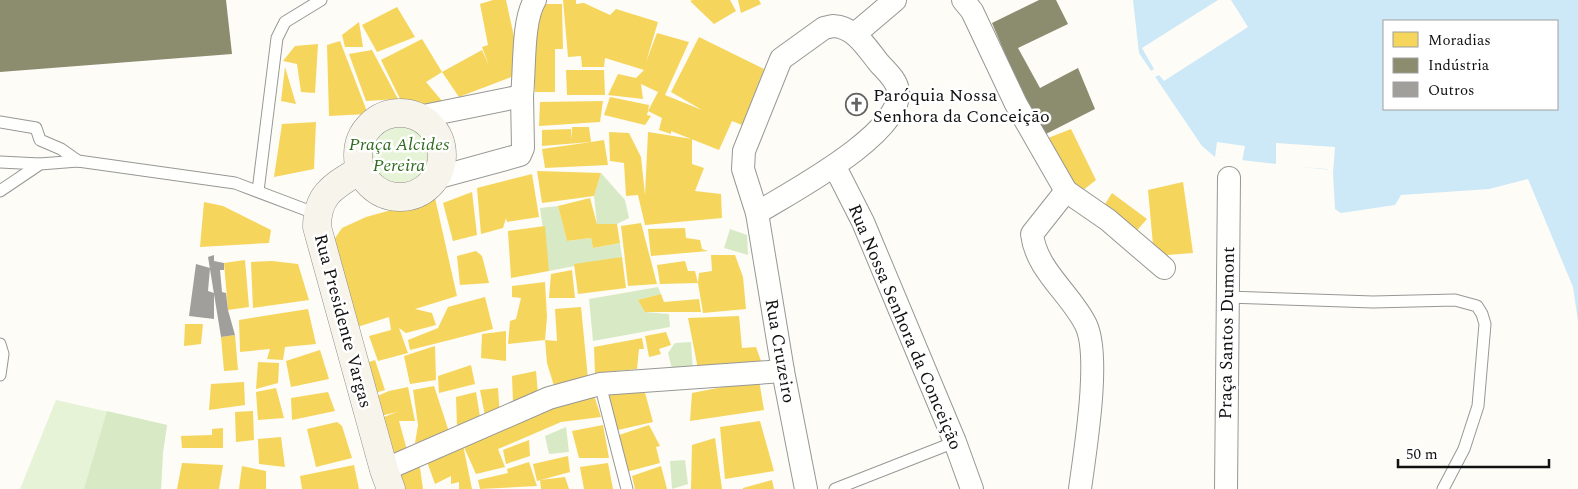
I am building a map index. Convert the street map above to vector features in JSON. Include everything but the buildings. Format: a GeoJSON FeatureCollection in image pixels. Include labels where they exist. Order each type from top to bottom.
{"type":"FeatureCollection","features":[{"type":"Feature","properties":{"kind":"street"},"geometry":{"type":"LineString","coordinates":[[436,178],[520,155],[522,148],[522,96],[526,68],[527,21],[534,0]]}},
{"type":"Feature","properties":{"kind":"street"},"geometry":{"type":"LineString","coordinates":[[758,212],[835,167],[884,125],[898,101],[899,93],[895,82],[855,34],[895,0]]}},
{"type":"Feature","properties":{"kind":"street"},"geometry":{"type":"LineString","coordinates":[[968,5],[1016,104],[1066,191],[1108,220],[1164,268]]}},
{"type":"Feature","properties":{"kind":"street","name":"Rua Cruzeiro"},"geometry":{"type":"LineString","coordinates":[[806,489],[783,371],[758,212],[744,169],[744,151],[781,60],[824,28],[839,26],[855,34]]}},
{"type":"Feature","properties":{"kind":"street"},"geometry":{"type":"LineString","coordinates":[[419,117],[522,96]]}},
{"type":"Feature","properties":{"kind":"street"},"geometry":{"type":"LineString","coordinates":[[405,113],[419,117],[431,126],[439,138],[443,151],[442,165],[436,178],[422,191],[402,198],[376,191],[366,182],[360,170],[357,156],[360,142],[366,129],[377,119],[391,114],[405,113]]}},
{"type":"Feature","properties":{"kind":"street","name":"Rua Nossa Senhora da Conceição"},"geometry":{"type":"LineString","coordinates":[[835,167],[863,222],[955,442],[972,489]]}},
{"type":"Feature","properties":{"kind":"street","name":"Rua Presidente Vargas"},"geometry":{"type":"LineString","coordinates":[[360,170],[332,187],[323,198],[317,214],[317,227],[387,479]]}},
{"type":"Feature","properties":{"kind":"street","name":"Praça Santos Dumont"},"geometry":{"type":"LineString","coordinates":[[1226,489],[1229,178]]}},
{"type":"Feature","properties":{"kind":"street"},"geometry":{"type":"LineString","coordinates":[[1066,191],[1032,234],[1038,256],[1086,324],[1092,342],[1090,417],[1080,489]]}},
{"type":"Feature","properties":{"kind":"street"},"geometry":{"type":"LineString","coordinates":[[387,479],[549,398],[600,384],[783,371]]}},
{"type":"Feature","properties":{"kind":"lane"},"geometry":{"type":"LineString","coordinates":[[258,191],[276,38],[285,22],[314,2]]}},
{"type":"Feature","properties":{"kind":"lane"},"geometry":{"type":"LineString","coordinates":[[0,122],[36,128],[40,140],[61,149],[78,161]]}},
{"type":"Feature","properties":{"kind":"lane"},"geometry":{"type":"LineString","coordinates":[[0,162],[40,164],[78,161],[235,183],[317,214]]}},
{"type":"Feature","properties":{"kind":"lane"},"geometry":{"type":"LineString","coordinates":[[0,191],[40,164]]}},
{"type":"Feature","properties":{"kind":"lane"},"geometry":{"type":"LineString","coordinates":[[1228,297],[1373,302],[1455,300],[1477,306],[1485,324],[1478,406],[1464,449],[1443,489]]}},
{"type":"Feature","properties":{"kind":"lane"},"geometry":{"type":"LineString","coordinates":[[0,344],[3,354],[0,375]]}},
{"type":"Feature","properties":{"kind":"lane"},"geometry":{"type":"LineString","coordinates":[[600,384],[627,489]]}},
{"type":"Feature","properties":{"kind":"lane"},"geometry":{"type":"LineString","coordinates":[[835,489],[955,442]]}},
{"type":"Feature","properties":{"kind":"green space","name":"Praça Alcides Pereira"},"geometry":{"type":"Polygon","coordinates":[[[393,126],[405,126],[420,134],[428,149],[428,161],[420,176],[405,184],[393,184],[378,176],[370,161],[370,149],[378,134],[393,126]]]}},
{"type":"Feature","properties":{"kind":"green space"},"geometry":{"type":"Polygon","coordinates":[[[601,173],[625,200],[629,218],[617,224],[597,224],[594,196],[601,173]]]}},
{"type":"Feature","properties":{"kind":"green space"},"geometry":{"type":"Polygon","coordinates":[[[558,206],[567,241],[591,238],[593,248],[620,243],[622,257],[549,271],[540,208],[558,206]]]}},
{"type":"Feature","properties":{"kind":"green space"},"geometry":{"type":"Polygon","coordinates":[[[730,229],[747,235],[748,255],[724,248],[730,229]]]}},
{"type":"Feature","properties":{"kind":"green space"},"geometry":{"type":"Polygon","coordinates":[[[658,287],[661,294],[639,300],[645,312],[669,314],[670,327],[593,341],[589,299],[658,287]]]}},
{"type":"Feature","properties":{"kind":"green space"},"geometry":{"type":"Polygon","coordinates":[[[691,342],[693,371],[673,373],[668,353],[675,343],[691,342]]]}},
{"type":"Feature","properties":{"kind":"green space"},"geometry":{"type":"Polygon","coordinates":[[[56,400],[167,425],[161,489],[20,489],[56,400]]]}},
{"type":"Feature","properties":{"kind":"green space"},"geometry":{"type":"Polygon","coordinates":[[[107,411],[167,425],[161,489],[84,489],[107,411]]]}},
{"type":"Feature","properties":{"kind":"green space"},"geometry":{"type":"Polygon","coordinates":[[[566,427],[569,452],[549,454],[545,436],[566,427]]]}},
{"type":"Feature","properties":{"kind":"green space"},"geometry":{"type":"Polygon","coordinates":[[[685,460],[688,484],[672,489],[670,461],[685,460]]]}},
{"type":"Feature","properties":{"kind":"water"},"geometry":{"type":"Polygon","coordinates":[[[1133,0],[1578,0],[1578,321],[1573,287],[1528,179],[1489,189],[1401,195],[1395,205],[1341,213],[1335,209],[1333,173],[1330,170],[1215,157],[1202,146],[1139,53],[1133,0]]]}},
{"type":"Feature","properties":{"kind":"pier"},"geometry":{"type":"Polygon","coordinates":[[[1218,0],[1231,0],[1248,27],[1164,81],[1159,75],[1155,77],[1151,71],[1154,69],[1142,48],[1218,0]]]}},
{"type":"Feature","properties":{"kind":"pier"},"geometry":{"type":"Polygon","coordinates":[[[1217,142],[1245,146],[1242,162],[1215,157],[1217,142]]]}},
{"type":"Feature","properties":{"kind":"pier"},"geometry":{"type":"Polygon","coordinates":[[[1276,143],[1335,147],[1333,173],[1326,169],[1276,165],[1276,143]]]}},
{"type":"Feature","properties":{"kind":"place","name":"Paróquia Nossa Senhora da Conceição"},"geometry":{"type":"Point","coordinates":[857,105]}}]}
